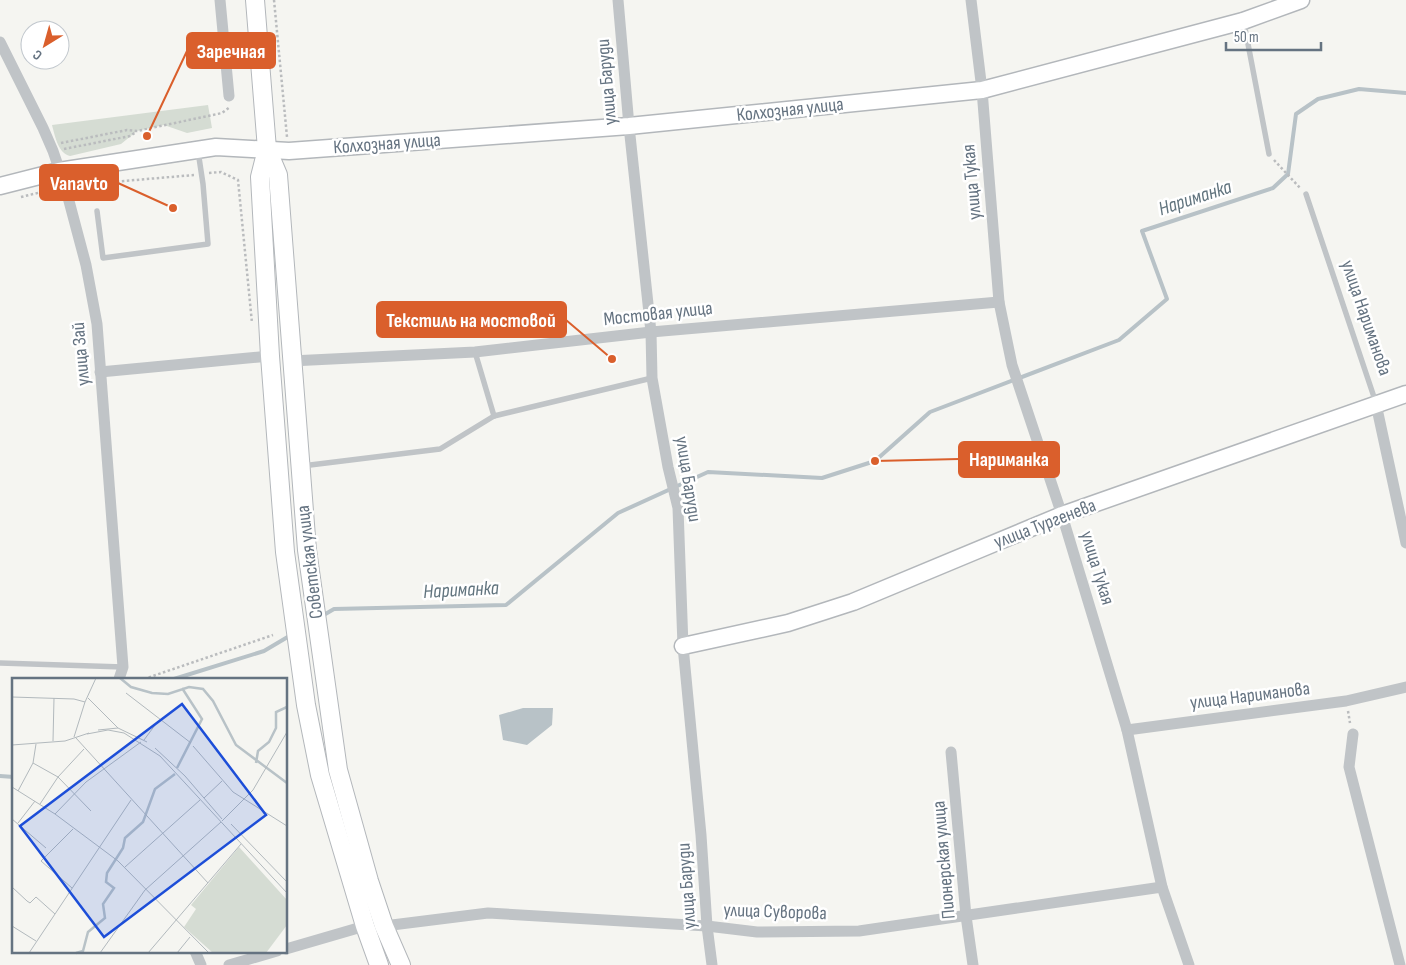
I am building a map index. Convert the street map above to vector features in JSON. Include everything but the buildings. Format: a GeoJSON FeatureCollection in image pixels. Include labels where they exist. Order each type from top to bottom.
{"type":"FeatureCollection","features":[{"type":"Feature","properties":{"kind":"main road","name":"Советская улица"},"geometry":{"type":"LineString","coordinates":[[255,0],[267,150],[260,177],[270,356],[285,552],[306,705],[320,775],[365,926],[379,965]]}},
{"type":"Feature","properties":{"kind":"main road","name":"Советская улица"},"geometry":{"type":"LineString","coordinates":[[267,150],[278,175],[307,550],[338,770],[369,881],[384,926],[401,965]]}},
{"type":"Feature","properties":{"kind":"street"},"geometry":{"type":"LineString","coordinates":[[220,0],[229,96]]}},
{"type":"Feature","properties":{"kind":"street","name":"улица Баруди"},"geometry":{"type":"LineString","coordinates":[[618,0],[629,126],[651,332],[652,378],[668,467],[678,508],[683,646],[712,965]]}},
{"type":"Feature","properties":{"kind":"street","name":"улица Тукая"},"geometry":{"type":"LineString","coordinates":[[971,0],[982,90],[999,302],[1012,365],[1062,515],[1127,730],[1162,887],[1189,965]]}},
{"type":"Feature","properties":{"kind":"street","name":"Колхозная улица"},"geometry":{"type":"LineString","coordinates":[[0,186],[62,179],[216,147],[289,150],[629,126],[982,90],[1243,21],[1301,0]]}},
{"type":"Feature","properties":{"kind":"street","name":"улица Зай"},"geometry":{"type":"LineString","coordinates":[[0,42],[51,148],[62,179],[86,265],[97,324],[121,673]]}},
{"type":"Feature","properties":{"kind":"street","name":"Мостовая улица"},"geometry":{"type":"LineString","coordinates":[[291,360],[475,352],[651,332],[999,302]]}},
{"type":"Feature","properties":{"kind":"street"},"geometry":{"type":"LineString","coordinates":[[100,372],[270,356]]}},
{"type":"Feature","properties":{"kind":"street","name":"улица Тургенева"},"geometry":{"type":"LineString","coordinates":[[683,646],[788,623],[853,602],[1062,515],[1406,394]]}},
{"type":"Feature","properties":{"kind":"street","name":"улица Нариманова"},"geometry":{"type":"LineString","coordinates":[[1376,404],[1406,543]]}},
{"type":"Feature","properties":{"kind":"street","name":"улица Нариманова"},"geometry":{"type":"LineString","coordinates":[[1127,730],[1346,701],[1406,687]]}},
{"type":"Feature","properties":{"kind":"street"},"geometry":{"type":"LineString","coordinates":[[1353,734],[1350,767],[1400,965]]}},
{"type":"Feature","properties":{"kind":"street","name":"Пионерская улица"},"geometry":{"type":"LineString","coordinates":[[951,752],[966,916],[973,965]]}},
{"type":"Feature","properties":{"kind":"street","name":"улица Суворова"},"geometry":{"type":"LineString","coordinates":[[384,926],[488,913],[707,926],[757,932],[859,931],[1162,887]]}},
{"type":"Feature","properties":{"kind":"street"},"geometry":{"type":"LineString","coordinates":[[288,948],[365,926]]}},
{"type":"Feature","properties":{"kind":"street"},"geometry":{"type":"LineString","coordinates":[[195,952],[201,965]]}},
{"type":"Feature","properties":{"kind":"street"},"geometry":{"type":"LineString","coordinates":[[228,965],[274,952]]}},
{"type":"Feature","properties":{"kind":"lane"},"geometry":{"type":"LineString","coordinates":[[1243,21],[1269,154]]}},
{"type":"Feature","properties":{"kind":"lane"},"geometry":{"type":"LineString","coordinates":[[96,211],[103,258],[208,244],[198,151]]}},
{"type":"Feature","properties":{"kind":"lane","name":"улица Нариманова"},"geometry":{"type":"LineString","coordinates":[[1306,194],[1376,404]]}},
{"type":"Feature","properties":{"kind":"lane"},"geometry":{"type":"LineString","coordinates":[[475,352],[494,416]]}},
{"type":"Feature","properties":{"kind":"lane"},"geometry":{"type":"LineString","coordinates":[[299,466],[440,448],[494,416],[652,378]]}},
{"type":"Feature","properties":{"kind":"lane"},"geometry":{"type":"LineString","coordinates":[[0,663],[121,673]]}},
{"type":"Feature","properties":{"kind":"path"},"geometry":{"type":"LineString","coordinates":[[274,0],[288,137]]}},
{"type":"Feature","properties":{"kind":"path"},"geometry":{"type":"LineString","coordinates":[[51,148],[127,130],[137,131],[210,116]]}},
{"type":"Feature","properties":{"kind":"path"},"geometry":{"type":"LineString","coordinates":[[51,148],[130,136],[137,131]]}},
{"type":"Feature","properties":{"kind":"path"},"geometry":{"type":"LineString","coordinates":[[1269,154],[1306,194]]}},
{"type":"Feature","properties":{"kind":"path"},"geometry":{"type":"LineString","coordinates":[[18,198],[62,179],[221,172],[238,180],[252,328]]}},
{"type":"Feature","properties":{"kind":"path"},"geometry":{"type":"LineString","coordinates":[[147,678],[273,635]]}},
{"type":"Feature","properties":{"kind":"path"},"geometry":{"type":"LineString","coordinates":[[1346,701],[1353,734]]}},
{"type":"Feature","properties":{"kind":"shaded area"},"geometry":{"type":"Polygon","coordinates":[[[208,105],[212,128],[187,133],[164,125],[137,131],[121,144],[70,156],[60,148],[52,125],[208,105]]]}},
{"type":"Feature","properties":{"kind":"shaded area"},"geometry":{"type":"Polygon","coordinates":[[[523,708],[553,708],[552,725],[527,745],[503,740],[499,715],[523,708]]]}},
{"type":"Feature","properties":{"kind":"waterway","name":"Нариманка"},"geometry":{"type":"LineString","coordinates":[[322,616],[334,609],[506,605],[618,513],[708,472],[822,478],[875,461],[930,412],[1119,340],[1167,299],[1142,231],[1273,188],[1288,174],[1296,114],[1318,99],[1359,89],[1406,93]]}},
{"type":"Feature","properties":{"kind":"waterway","name":"Нариманка"},"geometry":{"type":"LineString","coordinates":[[177,678],[264,651],[291,635]]}},
{"type":"Feature","properties":{"kind":"waterway","name":"Нариманка"},"geometry":{"type":"LineString","coordinates":[[0,776],[12,777]]}},
{"type":"Feature","properties":{"kind":"place","name":"Заречная"},"geometry":{"type":"Point","coordinates":[147,136]}},
{"type":"Feature","properties":{"kind":"place","name":"Vanavto"},"geometry":{"type":"Point","coordinates":[173,208]}},
{"type":"Feature","properties":{"kind":"place","name":"Текстиль на мостовой"},"geometry":{"type":"Point","coordinates":[612,359]}},
{"type":"Feature","properties":{"kind":"place","name":"Нариманка"},"geometry":{"type":"Point","coordinates":[875,461]}}]}
